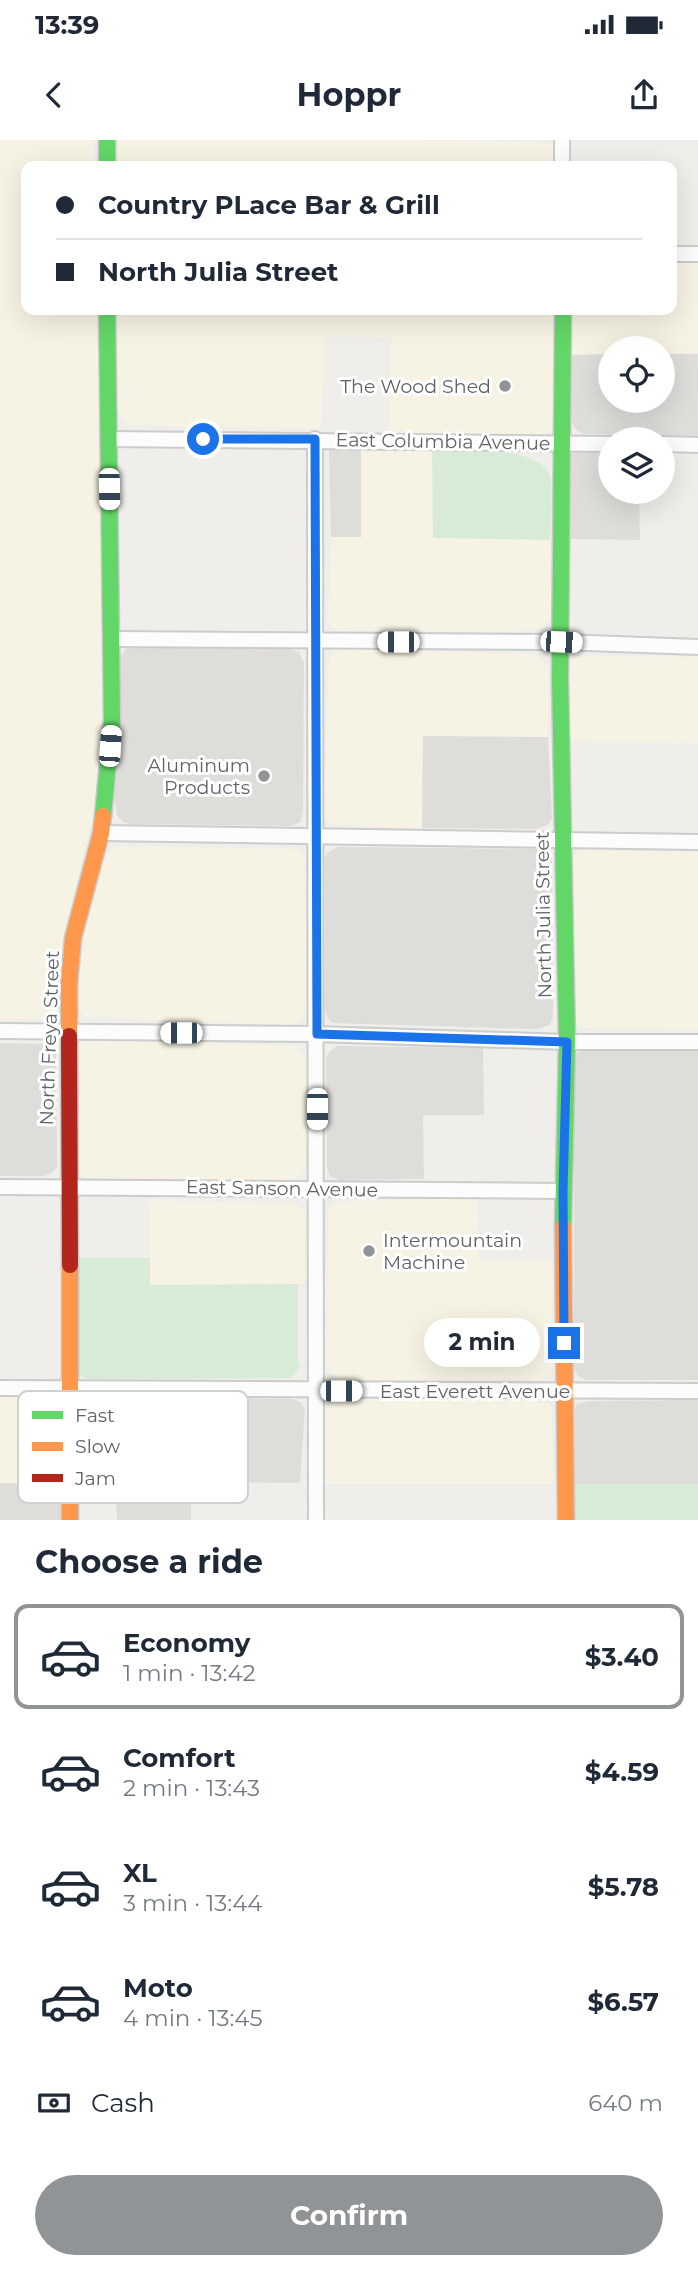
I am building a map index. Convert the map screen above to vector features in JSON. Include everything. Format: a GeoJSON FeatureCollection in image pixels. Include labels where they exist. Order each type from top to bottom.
{"type":"FeatureCollection","features":[{"type":"Feature","properties":{"kind":"street"},"geometry":{"type":"LineString","coordinates":[[107,140],[107,161]]}},
{"type":"Feature","properties":{"kind":"street"},"geometry":{"type":"LineString","coordinates":[[562,140],[562,161]]}},
{"type":"Feature","properties":{"kind":"street"},"geometry":{"type":"LineString","coordinates":[[677,254],[698,254]]}},
{"type":"Feature","properties":{"kind":"street","name":"North Freya Street"},"geometry":{"type":"LineString","coordinates":[[70,1389],[68,1032],[73,938],[101,833],[112,720],[107,315]]}},
{"type":"Feature","properties":{"kind":"street","name":"North Julia Street"},"geometry":{"type":"LineString","coordinates":[[563,315],[561,642],[567,1042],[563,1191],[566,1520]]}},
{"type":"Feature","properties":{"kind":"street","name":"East Columbia Avenue"},"geometry":{"type":"LineString","coordinates":[[108,439],[598,444]]}},
{"type":"Feature","properties":{"kind":"street"},"geometry":{"type":"LineString","coordinates":[[315,439],[318,1391],[316,1520]]}},
{"type":"Feature","properties":{"kind":"street"},"geometry":{"type":"LineString","coordinates":[[675,444],[698,445]]}},
{"type":"Feature","properties":{"kind":"street"},"geometry":{"type":"LineString","coordinates":[[111,639],[561,642],[698,647]]}},
{"type":"Feature","properties":{"kind":"street"},"geometry":{"type":"LineString","coordinates":[[101,833],[698,842]]}},
{"type":"Feature","properties":{"kind":"street"},"geometry":{"type":"LineString","coordinates":[[0,1031],[698,1042]]}},
{"type":"Feature","properties":{"kind":"street","name":"East Sanson Avenue"},"geometry":{"type":"LineString","coordinates":[[0,1187],[563,1191]]}},
{"type":"Feature","properties":{"kind":"street","name":"East Everett Avenue"},"geometry":{"type":"LineString","coordinates":[[0,1388],[698,1391]]}},
{"type":"Feature","properties":{"kind":"shaded area"},"geometry":{"type":"Polygon","coordinates":[[[0,140],[94,140],[94,161],[21,161],[21,315],[97,315],[102,528],[102,714],[96,804],[65,930],[58,1010],[51,1017],[0,1019],[0,140]]]}},
{"type":"Feature","properties":{"kind":"shaded area"},"geometry":{"type":"Polygon","coordinates":[[[118,140],[554,143],[553,161],[118,161],[118,140]]]}},
{"type":"Feature","properties":{"kind":"shaded area"},"geometry":{"type":"Polygon","coordinates":[[[677,258],[698,259],[698,353],[675,354],[675,336],[598,336],[598,354],[571,355],[571,315],[677,315],[677,258]]]}},
{"type":"Feature","properties":{"kind":"shaded area"},"geometry":{"type":"Polygon","coordinates":[[[117,315],[555,315],[553,426],[547,434],[534,438],[390,433],[391,338],[325,336],[321,428],[132,425],[122,419],[118,410],[117,315]]]}},
{"type":"Feature","properties":{"kind":"shaded area"},"geometry":{"type":"Polygon","coordinates":[[[598,354],[598,413],[675,413],[675,354],[698,354],[698,436],[675,436],[675,427],[598,427],[598,434],[584,434],[576,429],[571,421],[571,355],[598,354]]]}},
{"type":"Feature","properties":{"kind":"shaded area"},"geometry":{"type":"Polygon","coordinates":[[[361,446],[432,446],[433,538],[550,540],[551,617],[548,623],[540,629],[523,631],[338,631],[333,628],[328,621],[331,537],[361,537],[361,446]]]}},
{"type":"Feature","properties":{"kind":"shaded area"},"geometry":{"type":"Polygon","coordinates":[[[361,446],[361,537],[331,537],[329,451],[333,448],[361,446]]]}},
{"type":"Feature","properties":{"kind":"shaded area"},"geometry":{"type":"Polygon","coordinates":[[[574,448],[598,448],[598,504],[639,504],[640,540],[567,539],[569,455],[574,448]]]}},
{"type":"Feature","properties":{"kind":"shaded area"},"geometry":{"type":"Polygon","coordinates":[[[136,645],[291,649],[299,652],[304,663],[303,812],[300,822],[291,826],[123,822],[117,815],[114,796],[119,658],[127,647],[136,645]]]}},
{"type":"Feature","properties":{"kind":"shaded area"},"geometry":{"type":"Polygon","coordinates":[[[342,649],[539,656],[549,669],[548,737],[423,736],[422,828],[334,825],[327,822],[324,815],[329,660],[332,654],[342,649]]]}},
{"type":"Feature","properties":{"kind":"shaded area"},"geometry":{"type":"Polygon","coordinates":[[[572,657],[698,657],[698,743],[569,741],[569,663],[572,657]]]}},
{"type":"Feature","properties":{"kind":"shaded area"},"geometry":{"type":"Polygon","coordinates":[[[423,736],[548,737],[552,818],[548,825],[536,829],[422,828],[423,736]]]}},
{"type":"Feature","properties":{"kind":"shaded area"},"geometry":{"type":"Polygon","coordinates":[[[114,846],[297,849],[305,859],[305,1012],[302,1019],[289,1026],[84,1016],[77,1006],[77,992],[85,932],[99,864],[114,846]]]}},
{"type":"Feature","properties":{"kind":"shaded area"},"geometry":{"type":"Polygon","coordinates":[[[338,847],[538,849],[547,852],[552,858],[553,1016],[550,1025],[538,1029],[332,1023],[325,1008],[325,858],[328,852],[338,847]]]}},
{"type":"Feature","properties":{"kind":"shaded area"},"geometry":{"type":"Polygon","coordinates":[[[584,850],[698,852],[698,1030],[578,1026],[575,1021],[573,864],[574,855],[584,850]]]}},
{"type":"Feature","properties":{"kind":"shaded area"},"geometry":{"type":"Polygon","coordinates":[[[88,1039],[295,1046],[305,1058],[303,1173],[291,1180],[93,1180],[79,1175],[74,1163],[78,1045],[88,1039]]]}},
{"type":"Feature","properties":{"kind":"shaded area"},"geometry":{"type":"Polygon","coordinates":[[[0,1043],[49,1044],[56,1054],[57,1167],[44,1176],[0,1176],[0,1043]]]}},
{"type":"Feature","properties":{"kind":"shaded area"},"geometry":{"type":"Polygon","coordinates":[[[338,1046],[483,1048],[484,1115],[423,1115],[424,1179],[339,1180],[330,1176],[327,1168],[326,1057],[338,1046]]]}},
{"type":"Feature","properties":{"kind":"shaded area"},"geometry":{"type":"Polygon","coordinates":[[[698,1049],[698,1380],[586,1380],[577,1375],[574,1368],[574,1060],[577,1053],[584,1050],[698,1049]]]}},
{"type":"Feature","properties":{"kind":"shaded area"},"geometry":{"type":"Polygon","coordinates":[[[477,1198],[479,1261],[552,1261],[551,1373],[541,1380],[338,1379],[326,1364],[328,1211],[332,1205],[339,1202],[477,1198]]]}},
{"type":"Feature","properties":{"kind":"shaded area"},"geometry":{"type":"Polygon","coordinates":[[[149,1201],[294,1203],[303,1210],[305,1216],[305,1281],[302,1284],[150,1285],[149,1201]]]}},
{"type":"Feature","properties":{"kind":"shaded area"},"geometry":{"type":"Polygon","coordinates":[[[0,1393],[18,1393],[18,1483],[0,1483],[0,1393]]]}},
{"type":"Feature","properties":{"kind":"shaded area"},"geometry":{"type":"Polygon","coordinates":[[[512,1397],[550,1404],[553,1484],[322,1484],[326,1413],[330,1404],[337,1400],[512,1397]]]}},
{"type":"Feature","properties":{"kind":"shaded area"},"geometry":{"type":"Polygon","coordinates":[[[248,1398],[292,1399],[300,1402],[305,1409],[300,1483],[248,1482],[248,1398]]]}},
{"type":"Feature","properties":{"kind":"shaded area"},"geometry":{"type":"Polygon","coordinates":[[[698,1400],[698,1484],[575,1484],[577,1404],[588,1401],[698,1400]]]}},
{"type":"Feature","properties":{"kind":"shaded area"},"geometry":{"type":"Polygon","coordinates":[[[0,1483],[18,1483],[18,1503],[61,1503],[61,1520],[0,1520],[0,1483]]]}},
{"type":"Feature","properties":{"kind":"shaded area"},"geometry":{"type":"Polygon","coordinates":[[[116,1503],[191,1503],[191,1520],[117,1520],[116,1503]]]}},
{"type":"Feature","properties":{"kind":"green space"},"geometry":{"type":"Polygon","coordinates":[[[432,446],[514,454],[530,458],[542,465],[549,474],[552,496],[550,540],[433,538],[432,446]]]}},
{"type":"Feature","properties":{"kind":"green space"},"geometry":{"type":"Polygon","coordinates":[[[75,1258],[150,1258],[150,1285],[298,1284],[298,1362],[301,1365],[291,1378],[87,1379],[80,1375],[76,1367],[75,1258]]]}},
{"type":"Feature","properties":{"kind":"green space"},"geometry":{"type":"Polygon","coordinates":[[[575,1484],[698,1484],[698,1520],[575,1520],[575,1484]]]}},
{"type":"Feature","properties":{"kind":"traffic: fast"},"geometry":{"type":"LineString","coordinates":[[107,140],[107,161]]}},
{"type":"Feature","properties":{"kind":"traffic: fast"},"geometry":{"type":"LineString","coordinates":[[103,816],[112,720],[107,315]]}},
{"type":"Feature","properties":{"kind":"traffic: fast"},"geometry":{"type":"LineString","coordinates":[[563,315],[560,679],[567,1042],[563,1227]]}},
{"type":"Feature","properties":{"kind":"traffic: slow"},"geometry":{"type":"LineString","coordinates":[[69,1036],[69,984],[73,938],[101,833],[103,816]]}},
{"type":"Feature","properties":{"kind":"traffic: slow"},"geometry":{"type":"LineString","coordinates":[[563,1227],[566,1520]]}},
{"type":"Feature","properties":{"kind":"traffic: slow"},"geometry":{"type":"LineString","coordinates":[[70,1265],[70,1391]]}},
{"type":"Feature","properties":{"kind":"traffic: slow"},"geometry":{"type":"LineString","coordinates":[[70,1503],[70,1520]]}},
{"type":"Feature","properties":{"kind":"traffic: jam"},"geometry":{"type":"LineString","coordinates":[[69,1036],[70,1265]]}},
{"type":"Feature","properties":{"kind":"place","name":"The Wood Shed"},"geometry":{"type":"Point","coordinates":[505,386]}},
{"type":"Feature","properties":{"kind":"place","name":"Aluminum Products"},"geometry":{"type":"Point","coordinates":[264,776]}},
{"type":"Feature","properties":{"kind":"place","name":"Intermountain Machine"},"geometry":{"type":"Point","coordinates":[369,1251]}},
{"type":"Feature","properties":{"kind":"route"},"geometry":{"type":"LineString","coordinates":[[203,439],[315,439],[317,1034],[567,1042],[563,1191],[564,1343]]}}]}
